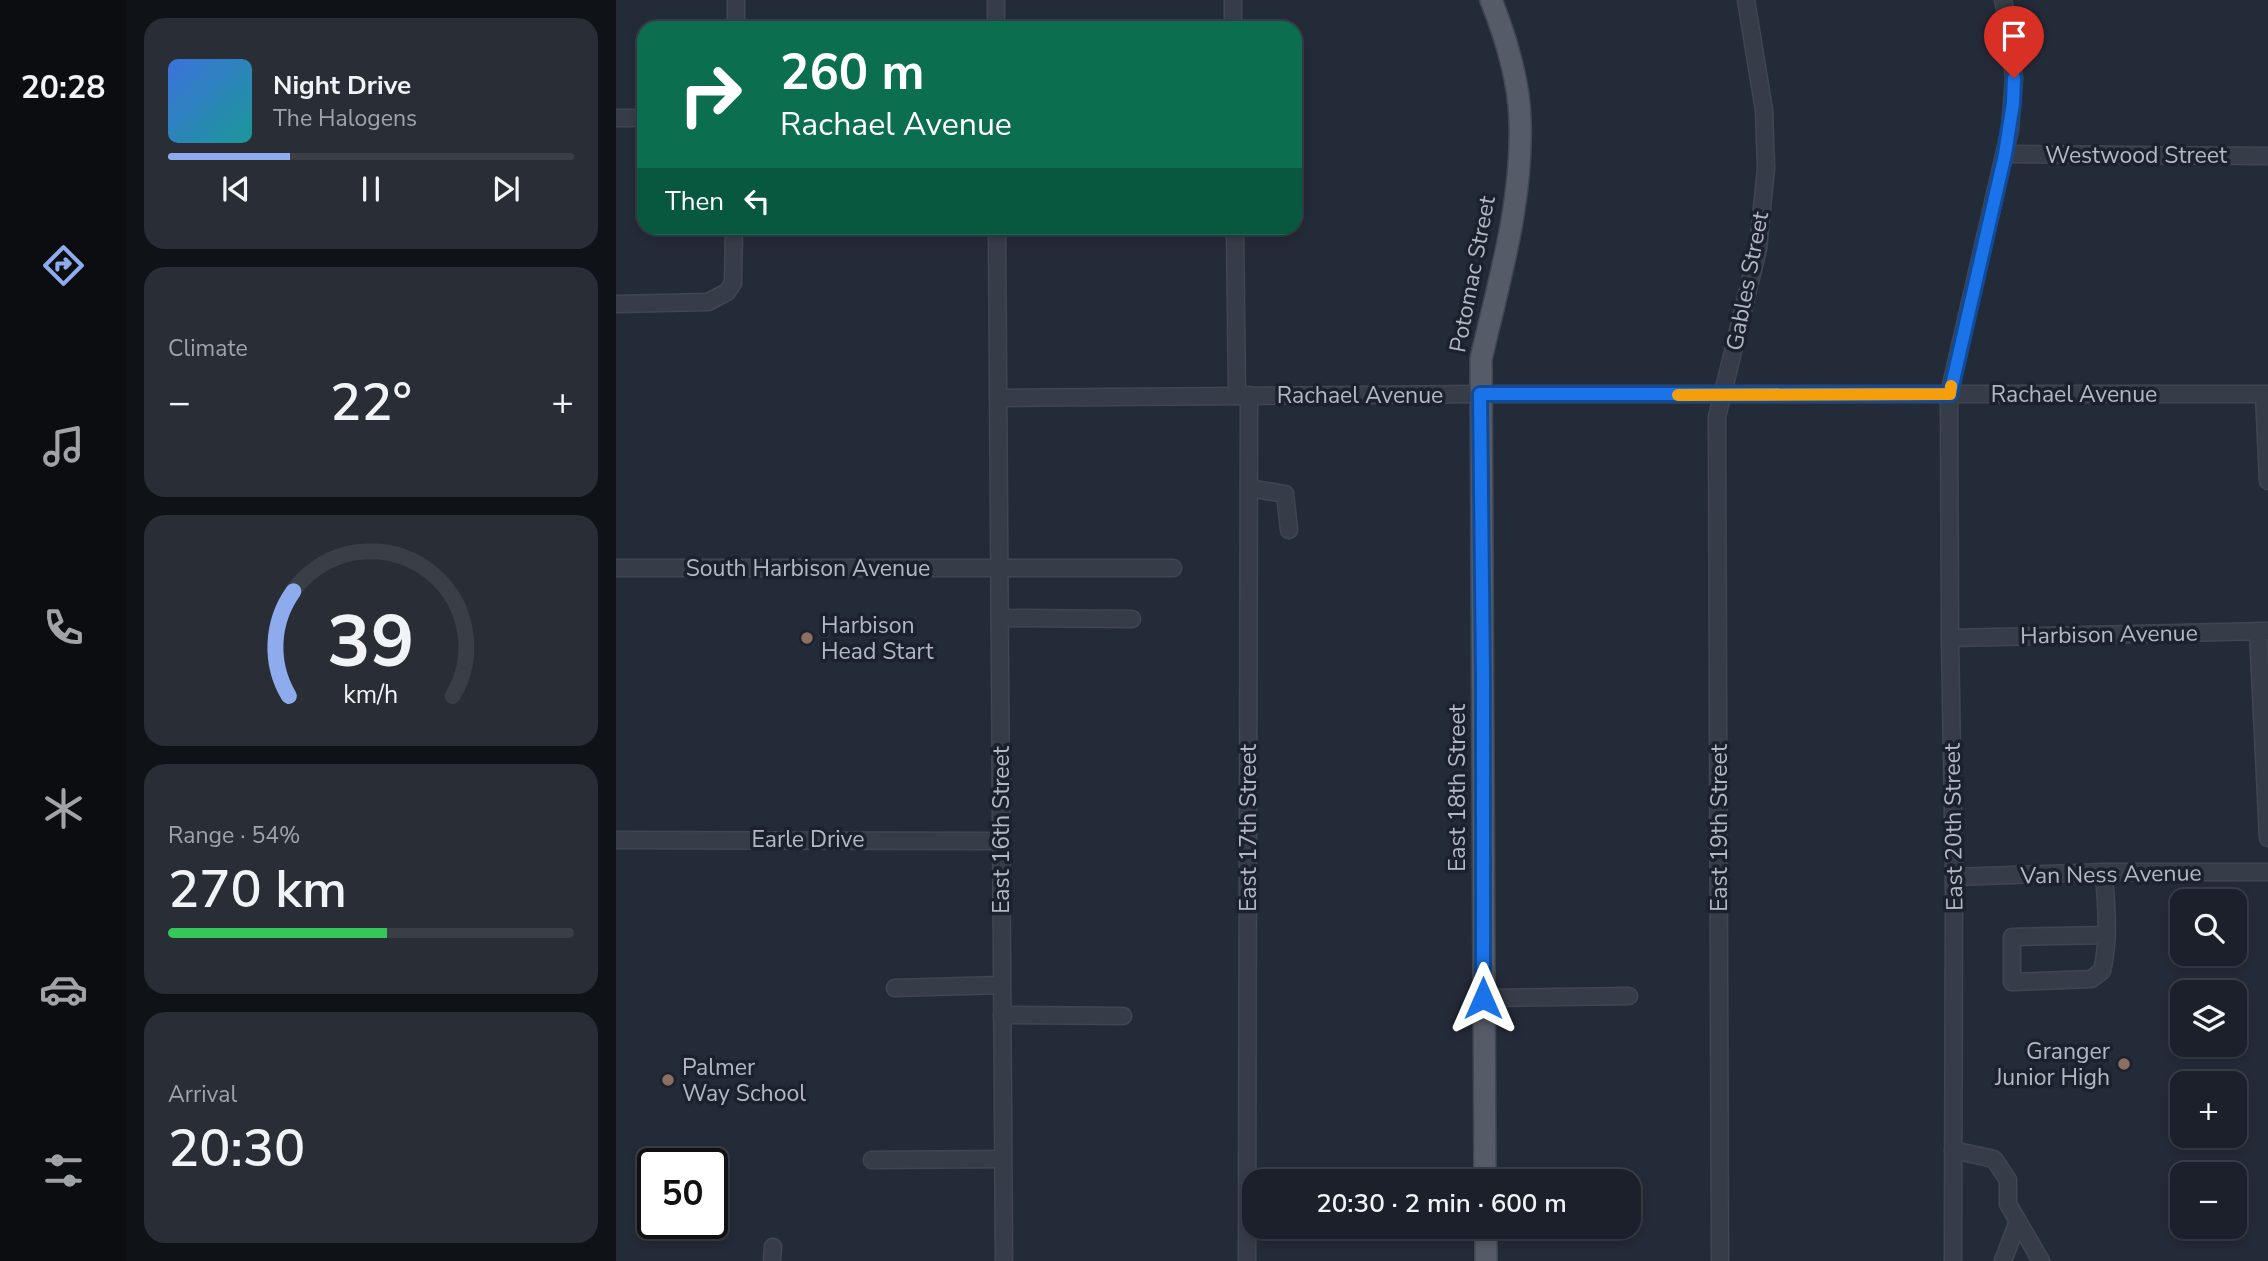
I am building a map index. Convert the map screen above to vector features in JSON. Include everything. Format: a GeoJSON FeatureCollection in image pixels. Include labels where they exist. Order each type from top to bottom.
{"type":"FeatureCollection","features":[{"type":"Feature","properties":{"kind":"main road","name":"Potomac Street"},"geometry":{"type":"LineString","coordinates":[[1480,394],[1481,359],[1511,230],[1520,130],[1508,49],[1491,0]]}},
{"type":"Feature","properties":{"kind":"main road","name":"East 18th Street"},"geometry":{"type":"LineString","coordinates":[[1480,394],[1485,1169]]}},
{"type":"Feature","properties":{"kind":"main road"},"geometry":{"type":"LineString","coordinates":[[1486,1239],[1486,1261]]}},
{"type":"Feature","properties":{"kind":"street"},"geometry":{"type":"LineString","coordinates":[[736,0],[736,21]]}},
{"type":"Feature","properties":{"kind":"street"},"geometry":{"type":"LineString","coordinates":[[996,0],[996,21]]}},
{"type":"Feature","properties":{"kind":"street"},"geometry":{"type":"LineString","coordinates":[[1233,0],[1233,21]]}},
{"type":"Feature","properties":{"kind":"street","name":"Gables Street"},"geometry":{"type":"LineString","coordinates":[[1723,396],[1758,249],[1766,169],[1764,110],[1746,0]]}},
{"type":"Feature","properties":{"kind":"street","name":"East 20th Street"},"geometry":{"type":"LineString","coordinates":[[1953,1261],[1954,877],[1950,394],[2005,154],[2011,116],[2014,78],[2009,27],[2003,0]]}},
{"type":"Feature","properties":{"kind":"street"},"geometry":{"type":"LineString","coordinates":[[616,118],[637,118]]}},
{"type":"Feature","properties":{"kind":"street","name":"Westwood Street"},"geometry":{"type":"LineString","coordinates":[[2005,154],[2268,156]]}},
{"type":"Feature","properties":{"kind":"street"},"geometry":{"type":"LineString","coordinates":[[616,304],[708,302],[727,292],[733,284],[734,235]]}},
{"type":"Feature","properties":{"kind":"street","name":"East 16th Street"},"geometry":{"type":"LineString","coordinates":[[997,235],[1004,1261]]}},
{"type":"Feature","properties":{"kind":"street","name":"East 17th Street"},"geometry":{"type":"LineString","coordinates":[[1235,235],[1249,488],[1247,1261]]}},
{"type":"Feature","properties":{"kind":"street","name":"Rachael Avenue"},"geometry":{"type":"LineString","coordinates":[[998,398],[1480,394],[2266,394]]}},
{"type":"Feature","properties":{"kind":"street"},"geometry":{"type":"LineString","coordinates":[[2266,394],[2268,481]]}},
{"type":"Feature","properties":{"kind":"street","name":"East 19th Street"},"geometry":{"type":"LineString","coordinates":[[1720,1261],[1717,417],[1723,396]]}},
{"type":"Feature","properties":{"kind":"street"},"geometry":{"type":"LineString","coordinates":[[1249,488],[1286,494],[1289,530]]}},
{"type":"Feature","properties":{"kind":"street","name":"South Harbison Avenue"},"geometry":{"type":"LineString","coordinates":[[616,568],[1173,568]]}},
{"type":"Feature","properties":{"kind":"street"},"geometry":{"type":"LineString","coordinates":[[1001,618],[1132,619]]}},
{"type":"Feature","properties":{"kind":"street"},"geometry":{"type":"LineString","coordinates":[[2263,631],[2268,838]]}},
{"type":"Feature","properties":{"kind":"street","name":"Harbison Avenue"},"geometry":{"type":"LineString","coordinates":[[1950,638],[2263,631]]}},
{"type":"Feature","properties":{"kind":"street","name":"Earle Drive"},"geometry":{"type":"LineString","coordinates":[[616,840],[1000,841]]}},
{"type":"Feature","properties":{"kind":"street"},"geometry":{"type":"LineString","coordinates":[[2104,872],[2108,947],[2102,971],[2091,979],[2012,982],[2012,937],[2107,935]]}},
{"type":"Feature","properties":{"kind":"street","name":"Van Ness Avenue"},"geometry":{"type":"LineString","coordinates":[[1954,877],[2104,872],[2268,873]]}},
{"type":"Feature","properties":{"kind":"street"},"geometry":{"type":"LineString","coordinates":[[895,988],[1001,985]]}},
{"type":"Feature","properties":{"kind":"street"},"geometry":{"type":"LineString","coordinates":[[1483,998],[1629,996]]}},
{"type":"Feature","properties":{"kind":"street"},"geometry":{"type":"LineString","coordinates":[[1002,1015],[1124,1016]]}},
{"type":"Feature","properties":{"kind":"street"},"geometry":{"type":"LineString","coordinates":[[1953,1150],[1994,1159],[2008,1180],[2008,1204],[2041,1261]]}},
{"type":"Feature","properties":{"kind":"street"},"geometry":{"type":"LineString","coordinates":[[872,1160],[1003,1159]]}},
{"type":"Feature","properties":{"kind":"street"},"geometry":{"type":"LineString","coordinates":[[2003,1261],[2018,1221]]}},
{"type":"Feature","properties":{"kind":"slow traffic"},"geometry":{"type":"LineString","coordinates":[[1678,395],[1950,394],[1951,386]]}},
{"type":"Feature","properties":{"kind":"place","name":"Harbison Head Start"},"geometry":{"type":"Point","coordinates":[807,638]}},
{"type":"Feature","properties":{"kind":"place","name":"Granger Junior High"},"geometry":{"type":"Point","coordinates":[2124,1064]}},
{"type":"Feature","properties":{"kind":"place","name":"Palmer Way School"},"geometry":{"type":"Point","coordinates":[668,1080]}},
{"type":"Feature","properties":{"kind":"route"},"geometry":{"type":"LineString","coordinates":[[1483,998],[1480,394],[1950,394],[2005,154],[2014,78]]}}]}
